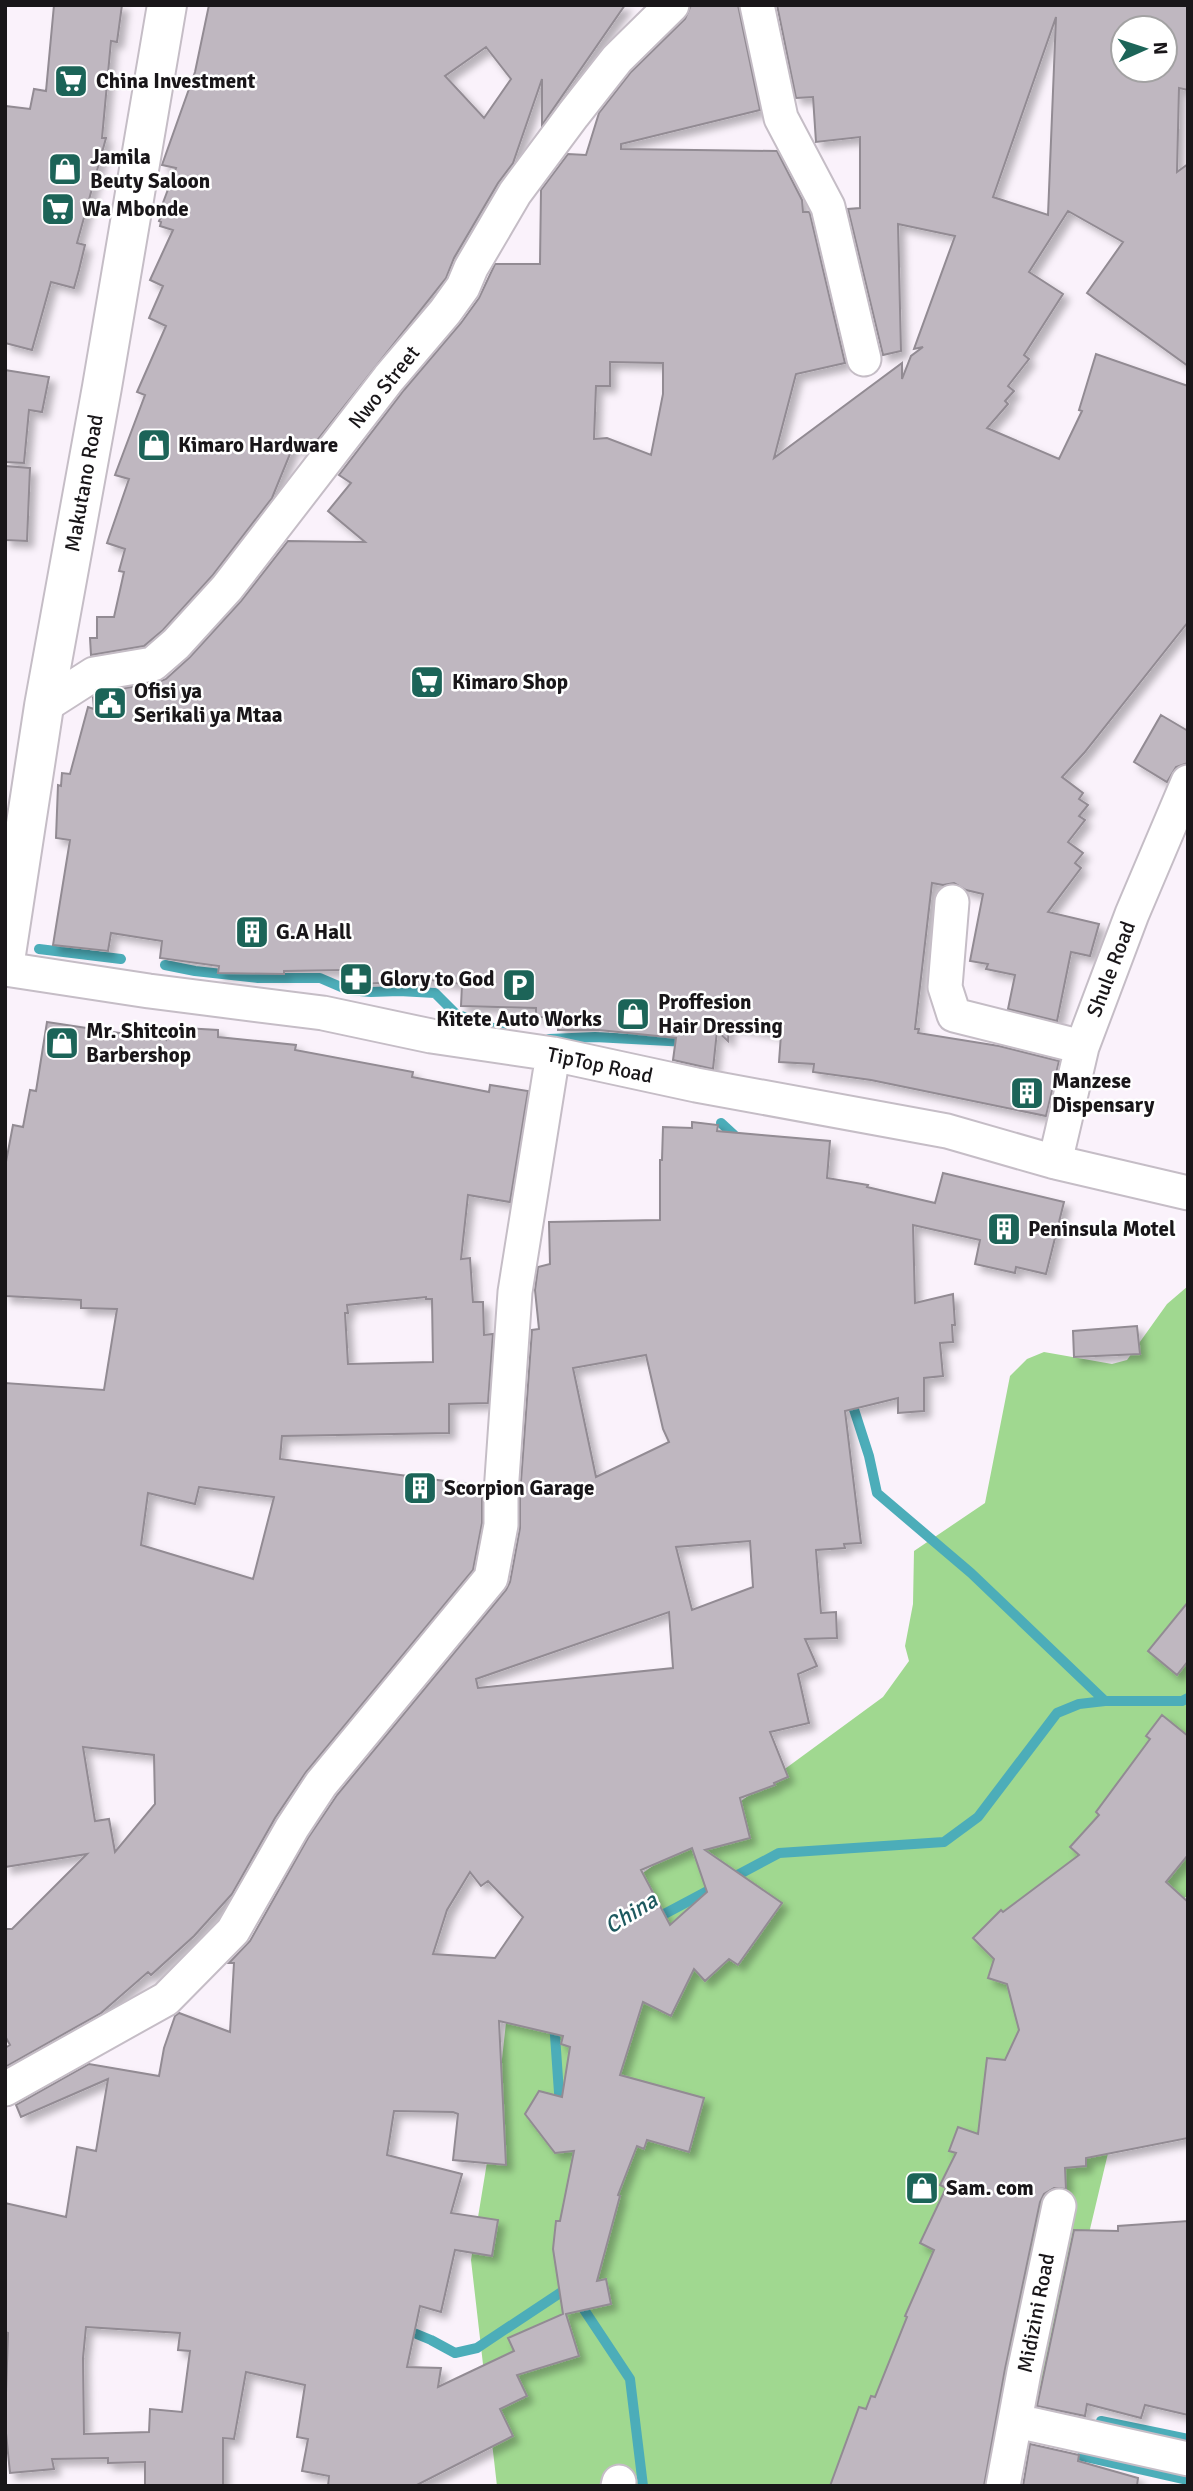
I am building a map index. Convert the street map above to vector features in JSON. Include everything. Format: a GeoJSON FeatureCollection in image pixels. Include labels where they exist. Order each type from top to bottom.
{"type":"FeatureCollection","features":[{"type":"Feature","properties":{"kind":"street","name":"Makutano Road"},"geometry":{"type":"LineString","coordinates":[[5,961],[19,795],[44,706],[167,5]]}},
{"type":"Feature","properties":{"kind":"street","name":"Nwo Street"},"geometry":{"type":"LineString","coordinates":[[44,706],[93,674],[153,664],[176,644],[227,588],[389,378],[445,312],[463,287],[471,268],[515,193],[573,115],[617,60],[672,5]]}},
{"type":"Feature","properties":{"kind":"street"},"geometry":{"type":"LineString","coordinates":[[757,5],[781,118],[828,206],[864,359]]}},
{"type":"Feature","properties":{"kind":"street","name":"Shule Road"},"geometry":{"type":"LineString","coordinates":[[1055,1162],[1082,1047],[1132,914],[1188,782]]}},
{"type":"Feature","properties":{"kind":"street"},"geometry":{"type":"LineString","coordinates":[[952,902],[945,987],[954,1015],[1082,1047]]}},
{"type":"Feature","properties":{"kind":"street","name":"TipTop Road"},"geometry":{"type":"LineString","coordinates":[[5,969],[323,1013],[431,1036],[553,1054],[696,1085],[947,1131],[1055,1162],[1188,1193]]}},
{"type":"Feature","properties":{"kind":"street"},"geometry":{"type":"LineString","coordinates":[[5,2088],[166,1999],[233,1931],[292,1828],[321,1784],[491,1578],[501,1525],[515,1292],[553,1054]]}},
{"type":"Feature","properties":{"kind":"street","name":"Midizini Road"},"geometry":{"type":"LineString","coordinates":[[1003,2486],[1059,2206]]}},
{"type":"Feature","properties":{"kind":"street"},"geometry":{"type":"LineString","coordinates":[[1017,2421],[1188,2459]]}},
{"type":"Feature","properties":{"kind":"green space"},"geometry":{"type":"Polygon","coordinates":[[[1188,1286],[1188,1895],[1177,1905],[1114,2128],[1081,2267],[1010,2486],[497,2486],[471,2260],[498,2095],[512,1969],[883,1697],[909,1661],[905,1646],[913,1604],[914,1551],[985,1503],[1010,1376],[1027,1359],[1044,1352],[1112,1364],[1127,1360],[1167,1304],[1188,1286]]]}},
{"type":"Feature","properties":{"kind":"building"},"geometry":{"type":"Polygon","coordinates":[[[54,5],[122,5],[117,42],[111,41],[102,138],[106,138],[77,243],[85,245],[79,270],[74,288],[51,282],[32,350],[5,343],[5,106],[30,109],[34,89],[46,91],[54,5]]]}},
{"type":"Feature","properties":{"kind":"building"},"geometry":{"type":"Polygon","coordinates":[[[209,5],[625,5],[542,125],[542,79],[513,163],[498,183],[454,258],[446,278],[307,453],[294,444],[272,498],[212,576],[163,630],[144,646],[91,655],[90,638],[97,638],[97,617],[114,617],[124,572],[119,571],[125,549],[107,543],[129,479],[115,475],[145,395],[137,392],[166,326],[149,318],[163,286],[150,280],[173,230],[160,226],[159,221],[176,168],[162,165],[195,72],[209,5]],[[486,47],[445,76],[484,118],[511,79],[486,47]]]}},
{"type":"Feature","properties":{"kind":"building"},"geometry":{"type":"Polygon","coordinates":[[[691,5],[738,5],[760,110],[621,144],[621,149],[777,151],[802,200],[803,212],[810,214],[845,363],[796,374],[774,458],[902,363],[902,379],[911,356],[923,347],[914,349],[955,236],[898,224],[901,351],[883,355],[848,209],[860,208],[860,137],[816,142],[813,97],[796,98],[777,5],[1188,5],[1188,90],[1179,88],[1177,172],[1188,164],[1188,366],[1087,293],[1123,242],[1068,211],[1029,272],[1063,294],[1024,355],[1029,359],[1008,386],[1014,391],[1005,401],[1008,404],[987,428],[1059,459],[1082,411],[1079,410],[1096,354],[1188,386],[1188,622],[1062,777],[1083,793],[1079,799],[1088,805],[1079,816],[1085,820],[1068,842],[1083,853],[1075,863],[1081,868],[1048,912],[1099,924],[1090,956],[1071,952],[1057,1021],[1008,1009],[1015,975],[986,969],[988,964],[970,961],[983,894],[966,890],[954,883],[932,883],[915,1029],[919,1029],[918,1033],[999,1046],[1059,1061],[1046,1116],[871,1080],[813,1072],[814,1064],[779,1062],[781,1034],[729,1025],[728,1041],[717,1031],[713,1069],[673,1060],[676,1038],[599,1030],[558,1030],[558,1017],[536,1017],[536,1008],[461,1006],[462,984],[429,980],[346,985],[345,970],[284,971],[284,974],[218,973],[219,966],[160,958],[162,941],[111,933],[108,951],[53,945],[70,840],[56,838],[58,785],[61,786],[62,773],[70,774],[88,707],[94,709],[93,697],[101,692],[166,679],[241,601],[288,541],[365,542],[328,511],[351,483],[339,475],[404,390],[461,323],[479,298],[495,264],[540,264],[541,190],[568,154],[586,155],[599,113],[631,72],[685,19],[691,5]],[[1056,17],[993,197],[1048,215],[1056,17]],[[610,362],[610,386],[596,386],[594,439],[607,438],[651,455],[663,394],[663,363],[610,362]]]}},
{"type":"Feature","properties":{"kind":"building"},"geometry":{"type":"Polygon","coordinates":[[[5,370],[49,377],[42,412],[29,410],[24,463],[5,462],[5,370]]]}},
{"type":"Feature","properties":{"kind":"building"},"geometry":{"type":"Polygon","coordinates":[[[5,466],[30,468],[27,541],[5,540],[5,466]]]}},
{"type":"Feature","properties":{"kind":"building"},"geometry":{"type":"Polygon","coordinates":[[[1161,715],[1188,731],[1188,763],[1176,767],[1167,782],[1134,762],[1161,715]]]}},
{"type":"Feature","properties":{"kind":"building"},"geometry":{"type":"Polygon","coordinates":[[[47,1022],[166,1040],[167,1027],[218,1030],[218,1037],[296,1045],[295,1050],[413,1072],[412,1077],[489,1092],[490,1085],[528,1091],[510,1202],[468,1195],[461,1259],[470,1258],[473,1302],[483,1302],[484,1335],[493,1334],[488,1403],[449,1404],[449,1433],[282,1436],[280,1459],[482,1486],[482,1523],[473,1570],[306,1772],[275,1818],[232,1894],[194,1936],[151,1975],[148,1972],[101,2013],[5,2067],[5,2048],[10,2045],[5,2036],[5,1929],[12,1929],[87,1854],[5,1867],[5,1383],[104,1390],[117,1309],[81,1308],[81,1300],[5,1296],[5,1167],[13,1125],[23,1127],[30,1090],[36,1091],[47,1022]],[[426,1297],[347,1305],[348,1313],[345,1313],[348,1364],[433,1362],[432,1299],[426,1297]],[[199,1487],[195,1504],[148,1493],[141,1545],[253,1579],[274,1497],[199,1487]],[[83,1747],[95,1821],[109,1819],[115,1852],[155,1804],[154,1755],[83,1747]]]}},
{"type":"Feature","properties":{"kind":"building"},"geometry":{"type":"Polygon","coordinates":[[[692,1122],[718,1125],[717,1131],[830,1141],[827,1178],[868,1185],[867,1187],[935,1203],[943,1173],[1064,1202],[1046,1274],[1016,1267],[1015,1273],[975,1264],[980,1240],[913,1225],[915,1303],[953,1294],[953,1342],[940,1343],[943,1376],[924,1378],[924,1411],[898,1413],[898,1398],[845,1411],[861,1543],[844,1544],[845,1548],[816,1550],[821,1613],[836,1612],[837,1638],[805,1639],[817,1666],[798,1674],[809,1723],[770,1732],[788,1777],[774,1783],[775,1785],[740,1798],[750,1838],[705,1850],[782,1903],[738,1965],[729,1959],[705,1981],[694,1969],[671,2016],[643,2002],[620,2075],[704,2098],[689,2152],[647,2140],[644,2149],[637,2146],[618,2195],[620,2196],[597,2281],[606,2279],[611,2304],[566,2314],[579,2356],[517,2375],[527,2396],[500,2409],[513,2436],[415,2486],[328,2486],[329,2476],[302,2471],[308,2439],[297,2437],[305,2385],[246,2372],[234,2439],[223,2438],[223,2486],[145,2486],[145,2462],[108,2463],[108,2458],[52,2459],[54,2469],[10,2473],[5,2423],[8,2333],[5,2332],[5,2203],[66,2217],[77,2147],[96,2151],[108,2079],[21,2117],[16,2105],[89,2064],[159,2076],[164,2048],[175,2016],[179,2013],[230,2032],[234,1963],[229,1963],[250,1941],[308,1838],[337,1795],[510,1582],[520,1528],[520,1490],[523,1491],[521,1481],[532,1330],[539,1329],[535,1290],[538,1267],[550,1264],[549,1222],[660,1220],[663,1127],[692,1128],[692,1122]],[[646,1355],[573,1368],[596,1477],[669,1442],[663,1429],[646,1355]],[[750,1541],[676,1547],[692,1610],[753,1587],[750,1541]],[[669,1612],[476,1679],[478,1688],[673,1668],[669,1612]],[[692,1848],[641,1870],[670,1925],[707,1892],[692,1848]],[[470,1872],[447,1910],[433,1954],[495,1958],[523,1917],[488,1881],[481,1886],[470,1872]],[[499,2021],[506,2165],[453,2160],[458,2114],[394,2111],[387,2155],[462,2174],[451,2213],[498,2220],[492,2256],[455,2250],[441,2312],[420,2306],[407,2367],[441,2368],[438,2387],[514,2351],[508,2338],[563,2314],[553,2249],[556,2221],[560,2221],[574,2151],[555,2153],[525,2114],[539,2091],[562,2097],[570,2047],[561,2044],[563,2036],[499,2021]],[[86,2327],[83,2358],[84,2434],[149,2432],[150,2409],[182,2412],[190,2351],[178,2350],[180,2333],[86,2327]]]}},
{"type":"Feature","properties":{"kind":"building"},"geometry":{"type":"Polygon","coordinates":[[[1137,1326],[1140,1354],[1074,1357],[1073,1331],[1137,1326]]]}},
{"type":"Feature","properties":{"kind":"building"},"geometry":{"type":"Polygon","coordinates":[[[1188,1602],[1188,1661],[1177,1675],[1148,1651],[1188,1602]]]}},
{"type":"Feature","properties":{"kind":"building"},"geometry":{"type":"Polygon","coordinates":[[[1162,1715],[1188,1736],[1188,1855],[1166,1882],[1188,1902],[1188,2138],[1086,2158],[1086,2166],[1065,2168],[1066,2189],[1054,2188],[1044,2194],[1040,2202],[1005,2369],[984,2486],[830,2486],[859,2407],[866,2409],[871,2396],[875,2397],[907,2317],[905,2316],[934,2250],[920,2243],[946,2188],[940,2185],[956,2153],[949,2151],[958,2127],[978,2134],[987,2058],[1005,2060],[1019,2030],[1007,1984],[988,1978],[994,1959],[973,1938],[1001,1910],[1003,1912],[1079,1855],[1070,1847],[1099,1815],[1096,1812],[1150,1739],[1146,1736],[1162,1715]]]}},
{"type":"Feature","properties":{"kind":"building"},"geometry":{"type":"Polygon","coordinates":[[[1188,2221],[1188,2415],[1145,2405],[1141,2418],[1087,2404],[1085,2416],[1037,2406],[1074,2230],[1118,2231],[1118,2226],[1188,2221]]]}},
{"type":"Feature","properties":{"kind":"building"},"geometry":{"type":"Polygon","coordinates":[[[1030,2444],[1079,2455],[1078,2461],[1138,2478],[1137,2486],[1023,2486],[1030,2444]]]}},
{"type":"Feature","properties":{"kind":"waterway"},"geometry":{"type":"LineString","coordinates":[[39,949],[121,959]]}},
{"type":"Feature","properties":{"kind":"waterway"},"geometry":{"type":"LineString","coordinates":[[165,965],[258,978],[320,978],[348,990],[435,993],[456,1014],[503,1032]]}},
{"type":"Feature","properties":{"kind":"waterway"},"geometry":{"type":"LineString","coordinates":[[549,1039],[595,1037],[687,1042]]}},
{"type":"Feature","properties":{"kind":"waterway"},"geometry":{"type":"LineString","coordinates":[[721,1123],[734,1135],[735,1141]]}},
{"type":"Feature","properties":{"kind":"waterway"},"geometry":{"type":"LineString","coordinates":[[850,1397],[869,1456],[877,1493],[971,1573],[1105,1701]]}},
{"type":"Feature","properties":{"kind":"waterway","name":"China"},"geometry":{"type":"LineString","coordinates":[[655,1919],[779,1853],[944,1842],[978,1817],[1057,1713],[1079,1704],[1105,1701],[1182,1701],[1188,1698]]}},
{"type":"Feature","properties":{"kind":"waterway","name":"China"},"geometry":{"type":"LineString","coordinates":[[554,2021],[560,2107]]}},
{"type":"Feature","properties":{"kind":"waterway"},"geometry":{"type":"LineString","coordinates":[[402,2328],[455,2353],[477,2348],[569,2287]]}},
{"type":"Feature","properties":{"kind":"waterway","name":"China"},"geometry":{"type":"LineString","coordinates":[[577,2299],[630,2379],[643,2486]]}},
{"type":"Feature","properties":{"kind":"waterway"},"geometry":{"type":"LineString","coordinates":[[1101,2421],[1188,2439]]}},
{"type":"Feature","properties":{"kind":"waterway"},"geometry":{"type":"LineString","coordinates":[[1082,2456],[1188,2480]]}},
{"type":"Feature","properties":{"kind":"place","name":"China Investment"},"geometry":{"type":"Point","coordinates":[71,81]}},
{"type":"Feature","properties":{"kind":"place","name":"Jamila Beuty Saloon"},"geometry":{"type":"Point","coordinates":[65,169]}},
{"type":"Feature","properties":{"kind":"place","name":"Wa Mbonde"},"geometry":{"type":"Point","coordinates":[58,209]}},
{"type":"Feature","properties":{"kind":"place","name":"Kimaro Hardware"},"geometry":{"type":"Point","coordinates":[154,445]}},
{"type":"Feature","properties":{"kind":"place","name":"Kimaro Shop"},"geometry":{"type":"Point","coordinates":[427,682]}},
{"type":"Feature","properties":{"kind":"place","name":"Ofisi ya Serikali ya Mtaa"},"geometry":{"type":"Point","coordinates":[110,703]}},
{"type":"Feature","properties":{"kind":"place","name":"G.A Hall"},"geometry":{"type":"Point","coordinates":[252,932]}},
{"type":"Feature","properties":{"kind":"place","name":"Glory to God"},"geometry":{"type":"Point","coordinates":[356,979]}},
{"type":"Feature","properties":{"kind":"place","name":"Kitete Auto Works"},"geometry":{"type":"Point","coordinates":[519,985]}},
{"type":"Feature","properties":{"kind":"place","name":"Proffesion Hair Dressing"},"geometry":{"type":"Point","coordinates":[633,1014]}},
{"type":"Feature","properties":{"kind":"place","name":"Mr. Shitcoin Barbershop"},"geometry":{"type":"Point","coordinates":[62,1043]}},
{"type":"Feature","properties":{"kind":"place","name":"Manzese Dispensary"},"geometry":{"type":"Point","coordinates":[1027,1093]}},
{"type":"Feature","properties":{"kind":"place","name":"Peninsula Motel"},"geometry":{"type":"Point","coordinates":[1004,1229]}},
{"type":"Feature","properties":{"kind":"place","name":"Scorpion Garage"},"geometry":{"type":"Point","coordinates":[420,1488]}},
{"type":"Feature","properties":{"kind":"place","name":"Sam. com"},"geometry":{"type":"Point","coordinates":[922,2188]}}]}
